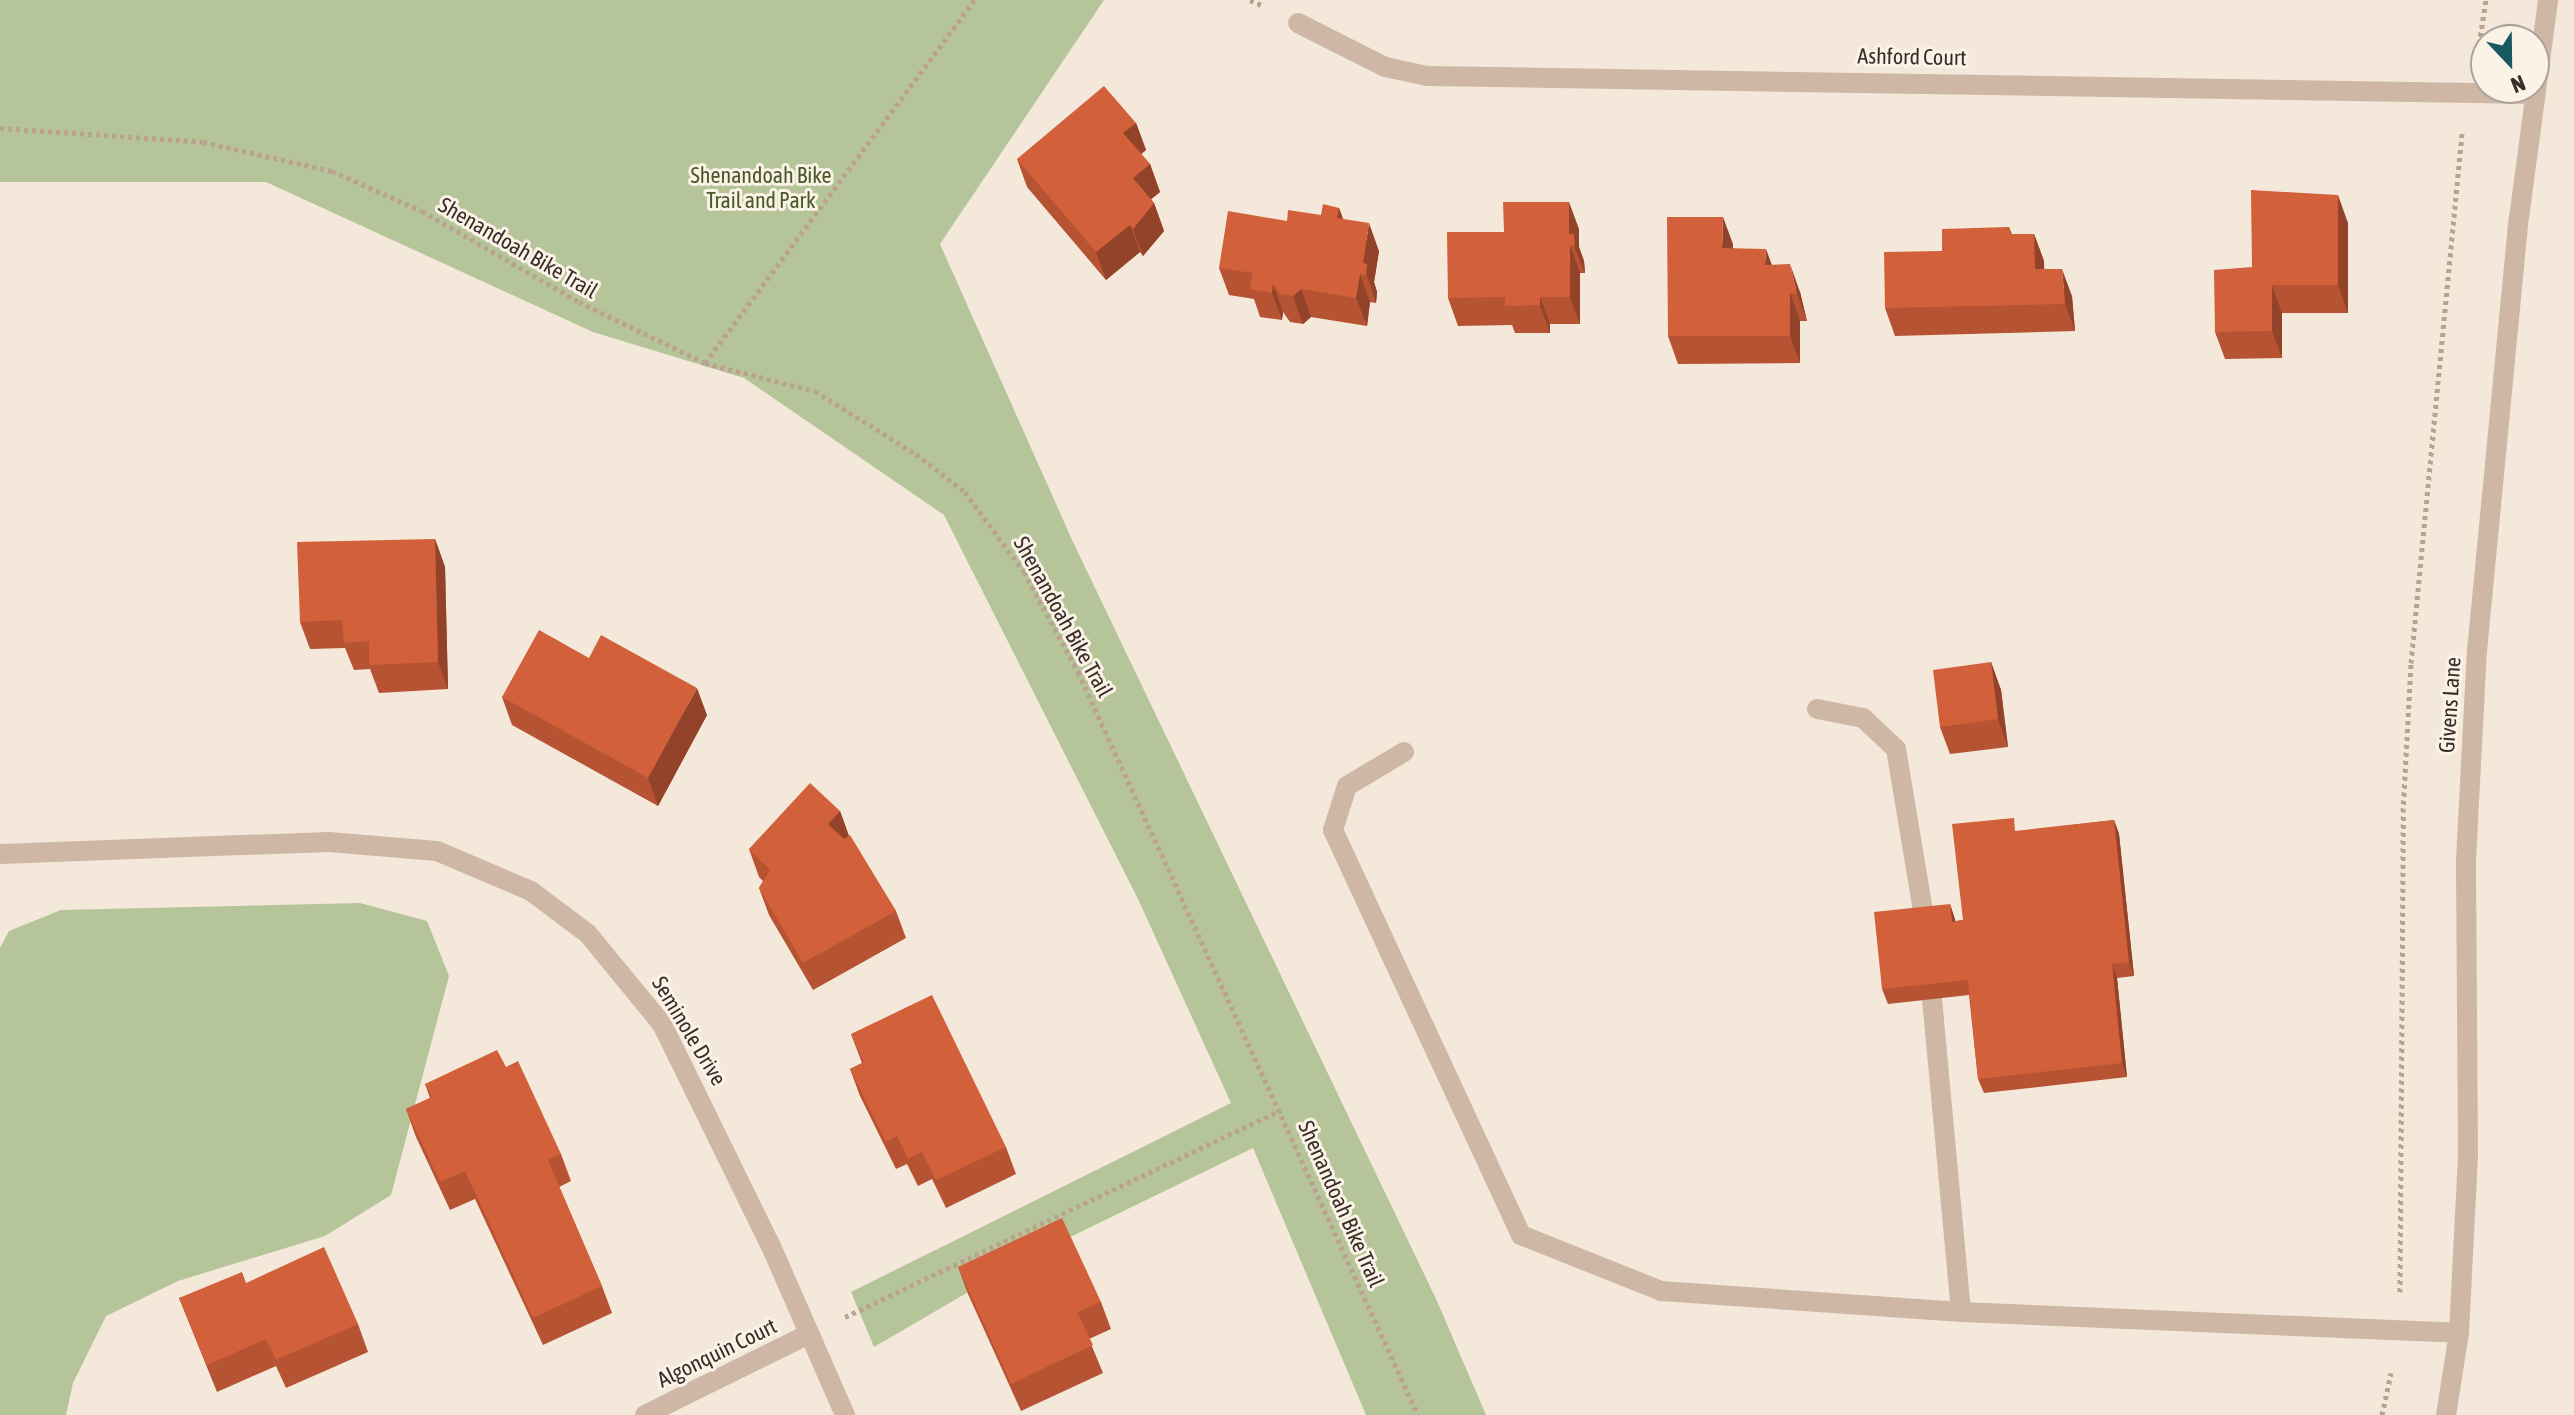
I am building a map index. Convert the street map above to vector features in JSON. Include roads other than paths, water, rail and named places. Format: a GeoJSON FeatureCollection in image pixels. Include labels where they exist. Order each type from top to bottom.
{"type":"FeatureCollection","features":[{"type":"Feature","properties":{"kind":"street","name":"Givens Lane"},"geometry":{"type":"LineString","coordinates":[[2545,24],[2548,0]]}},
{"type":"Feature","properties":{"kind":"street","name":"Ashford Court"},"geometry":{"type":"LineString","coordinates":[[1298,23],[1385,67],[1427,76],[2470,93]]}},
{"type":"Feature","properties":{"kind":"street","name":"Givens Lane"},"geometry":{"type":"LineString","coordinates":[[2446,1415],[2459,1333],[2468,1155],[2466,859],[2471,759],[2502,380],[2535,104]]}},
{"type":"Feature","properties":{"kind":"street"},"geometry":{"type":"LineString","coordinates":[[1817,709],[1863,718],[1896,749],[1925,922]]}},
{"type":"Feature","properties":{"kind":"street"},"geometry":{"type":"LineString","coordinates":[[1404,752],[1347,786],[1333,830],[1521,1235],[1661,1291],[1961,1312],[2459,1333]]}},
{"type":"Feature","properties":{"kind":"street","name":"Seminole Drive"},"geometry":{"type":"LineString","coordinates":[[0,854],[329,842],[437,851],[531,891],[588,934],[662,1024],[845,1415]]}},
{"type":"Feature","properties":{"kind":"street"},"geometry":{"type":"LineString","coordinates":[[1932,999],[1961,1312]]}},
{"type":"Feature","properties":{"kind":"street","name":"Algonquin Court"},"geometry":{"type":"LineString","coordinates":[[645,1415],[809,1334]]}},
{"type":"Feature","properties":{"kind":"park label","name":"Shenandoah Bike Trail and Park"},"geometry":{"type":"Point","coordinates":[761,188]}}]}
